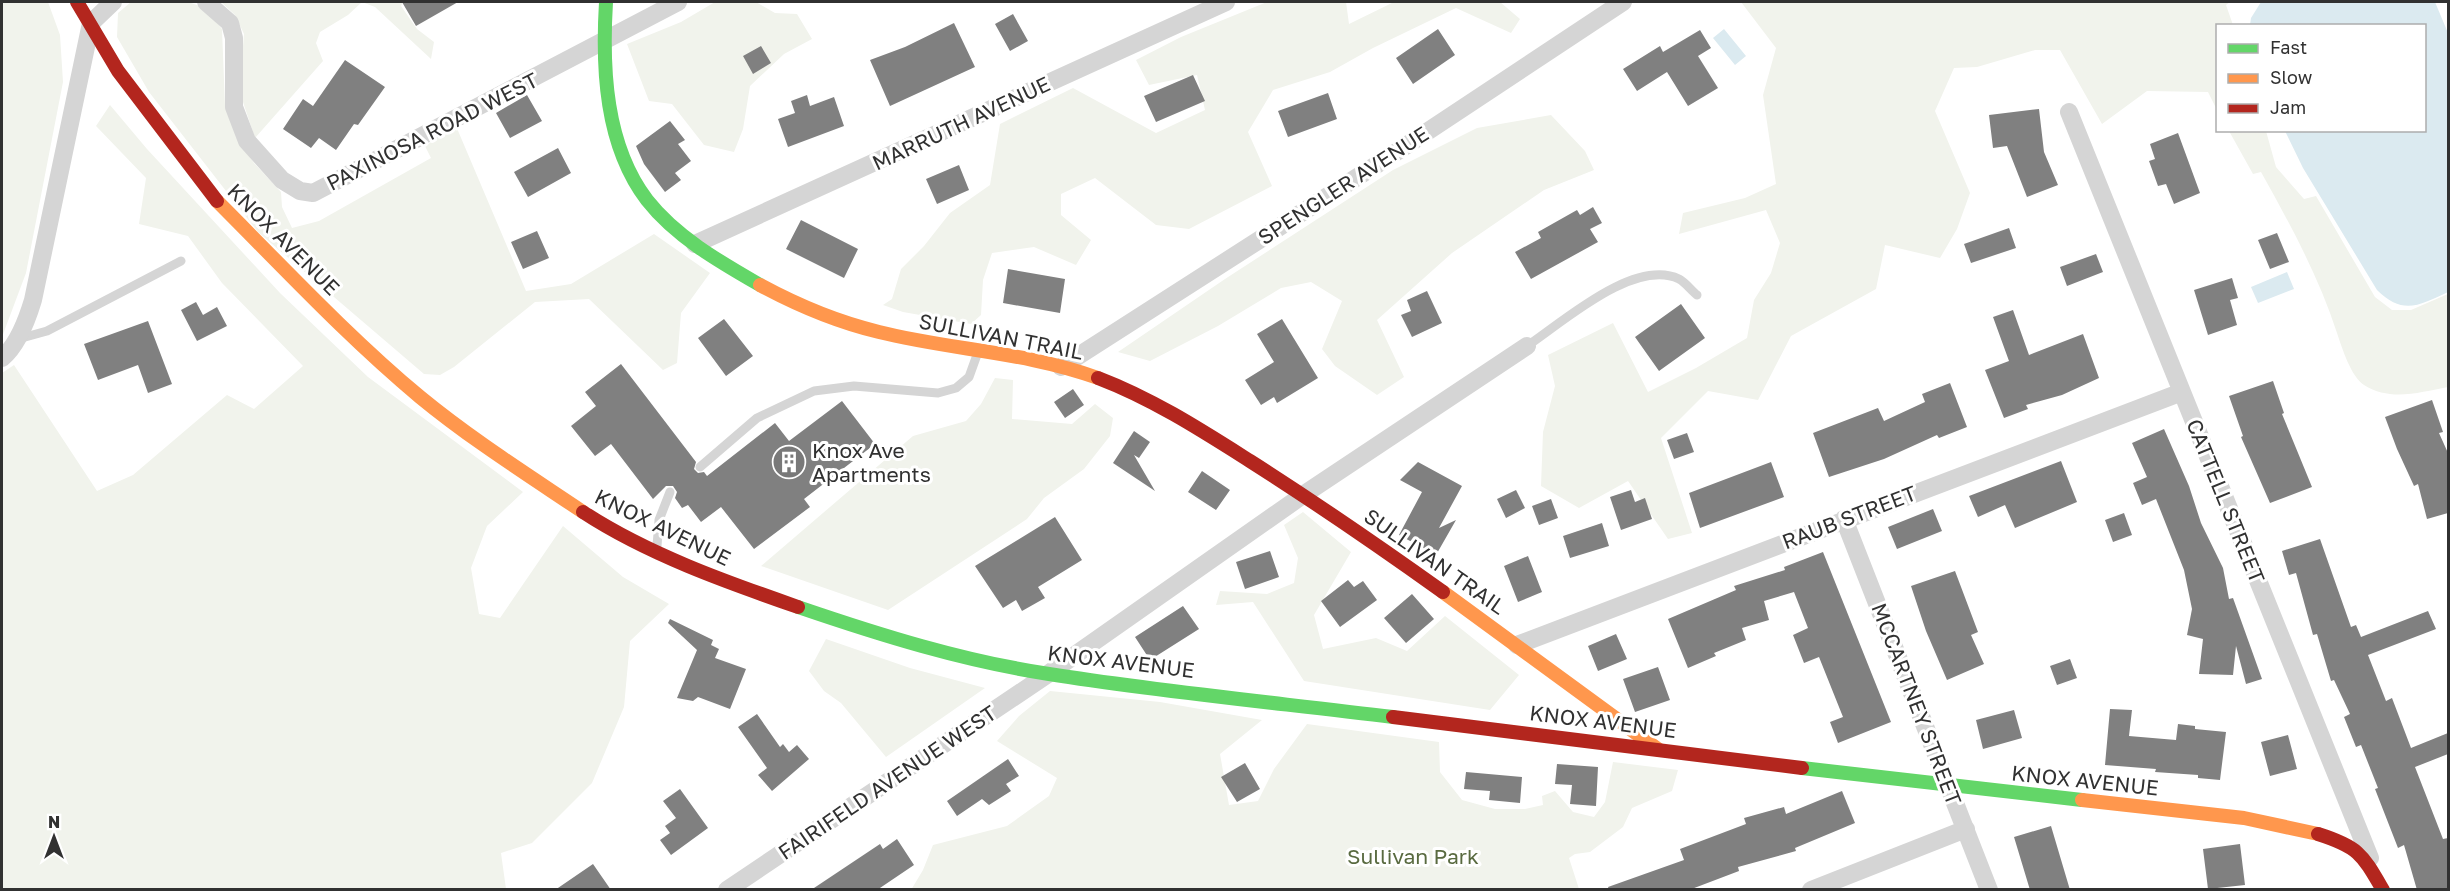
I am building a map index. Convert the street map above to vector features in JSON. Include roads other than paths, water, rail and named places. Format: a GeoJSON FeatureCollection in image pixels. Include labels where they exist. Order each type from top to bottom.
{"type":"FeatureCollection","features":[{"type":"Feature","properties":{"kind":"main road","name":"KNOX AVENUE"},"geometry":{"type":"LineString","coordinates":[[77,2],[118,71],[208,192],[334,318],[419,396],[481,444],[597,521],[731,584],[874,633],[944,652],[1048,674],[1949,786],[2244,818],[2313,832],[2347,843],[2366,861],[2381,886]]}},
{"type":"Feature","properties":{"kind":"main road","name":"SULLIVAN TRAIL"},"geometry":{"type":"LineString","coordinates":[[606,2],[604,42],[612,118],[619,147],[630,173],[652,204],[695,244],[733,270],[822,314],[862,327],[939,346],[1061,366],[1097,378],[1175,414],[1303,495],[1517,645],[1659,750]]}},
{"type":"Feature","properties":{"kind":"street"},"geometry":{"type":"LineString","coordinates":[[2,358],[9,352],[27,320],[33,300],[91,23],[113,2]]}},
{"type":"Feature","properties":{"kind":"street","name":"PAXINOSA ROAD WEST"},"geometry":{"type":"LineString","coordinates":[[206,2],[230,23],[234,38],[234,107],[248,141],[282,180],[300,191],[314,193],[678,2]]}},
{"type":"Feature","properties":{"kind":"street","name":"MARRUTH AVENUE"},"geometry":{"type":"LineString","coordinates":[[695,244],[1226,2]]}},
{"type":"Feature","properties":{"kind":"street","name":"SPENGLER AVENUE"},"geometry":{"type":"LineString","coordinates":[[1061,366],[1398,151],[1623,2]]}},
{"type":"Feature","properties":{"kind":"street","name":"CATTELL STREET"},"geometry":{"type":"LineString","coordinates":[[2069,112],[2381,886]]}},
{"type":"Feature","properties":{"kind":"street","name":"FAIRIFELD AVENUE WEST"},"geometry":{"type":"LineString","coordinates":[[727,890],[1048,674],[1303,495],[1527,346]]}},
{"type":"Feature","properties":{"kind":"street","name":"RAUB STREET"},"geometry":{"type":"LineString","coordinates":[[1517,645],[2182,392]]}},
{"type":"Feature","properties":{"kind":"street","name":"MCCARTNEY STREET"},"geometry":{"type":"LineString","coordinates":[[1844,519],[1989,890]]}},
{"type":"Feature","properties":{"kind":"street"},"geometry":{"type":"LineString","coordinates":[[1811,890],[1966,829]]}},
{"type":"Feature","properties":{"kind":"lane"},"geometry":{"type":"LineString","coordinates":[[15,340],[47,331],[181,261]]}},
{"type":"Feature","properties":{"kind":"lane"},"geometry":{"type":"LineString","coordinates":[[1527,346],[1611,289],[1647,275],[1662,275],[1680,280],[1696,295]]}},
{"type":"Feature","properties":{"kind":"lane"},"geometry":{"type":"LineString","coordinates":[[700,467],[757,418],[814,392],[854,386],[938,393],[956,388],[969,377],[978,352]]}},
{"type":"Feature","properties":{"kind":"lane"},"geometry":{"type":"LineString","coordinates":[[657,551],[659,520],[670,492]]}},
{"type":"Feature","properties":{"kind":"place","name":"Knox Ave Apartments"},"geometry":{"type":"Point","coordinates":[789,462]}},
{"type":"Feature","properties":{"kind":"park label","name":"Sullivan Park"},"geometry":{"type":"Point","coordinates":[1413,856]}}]}
